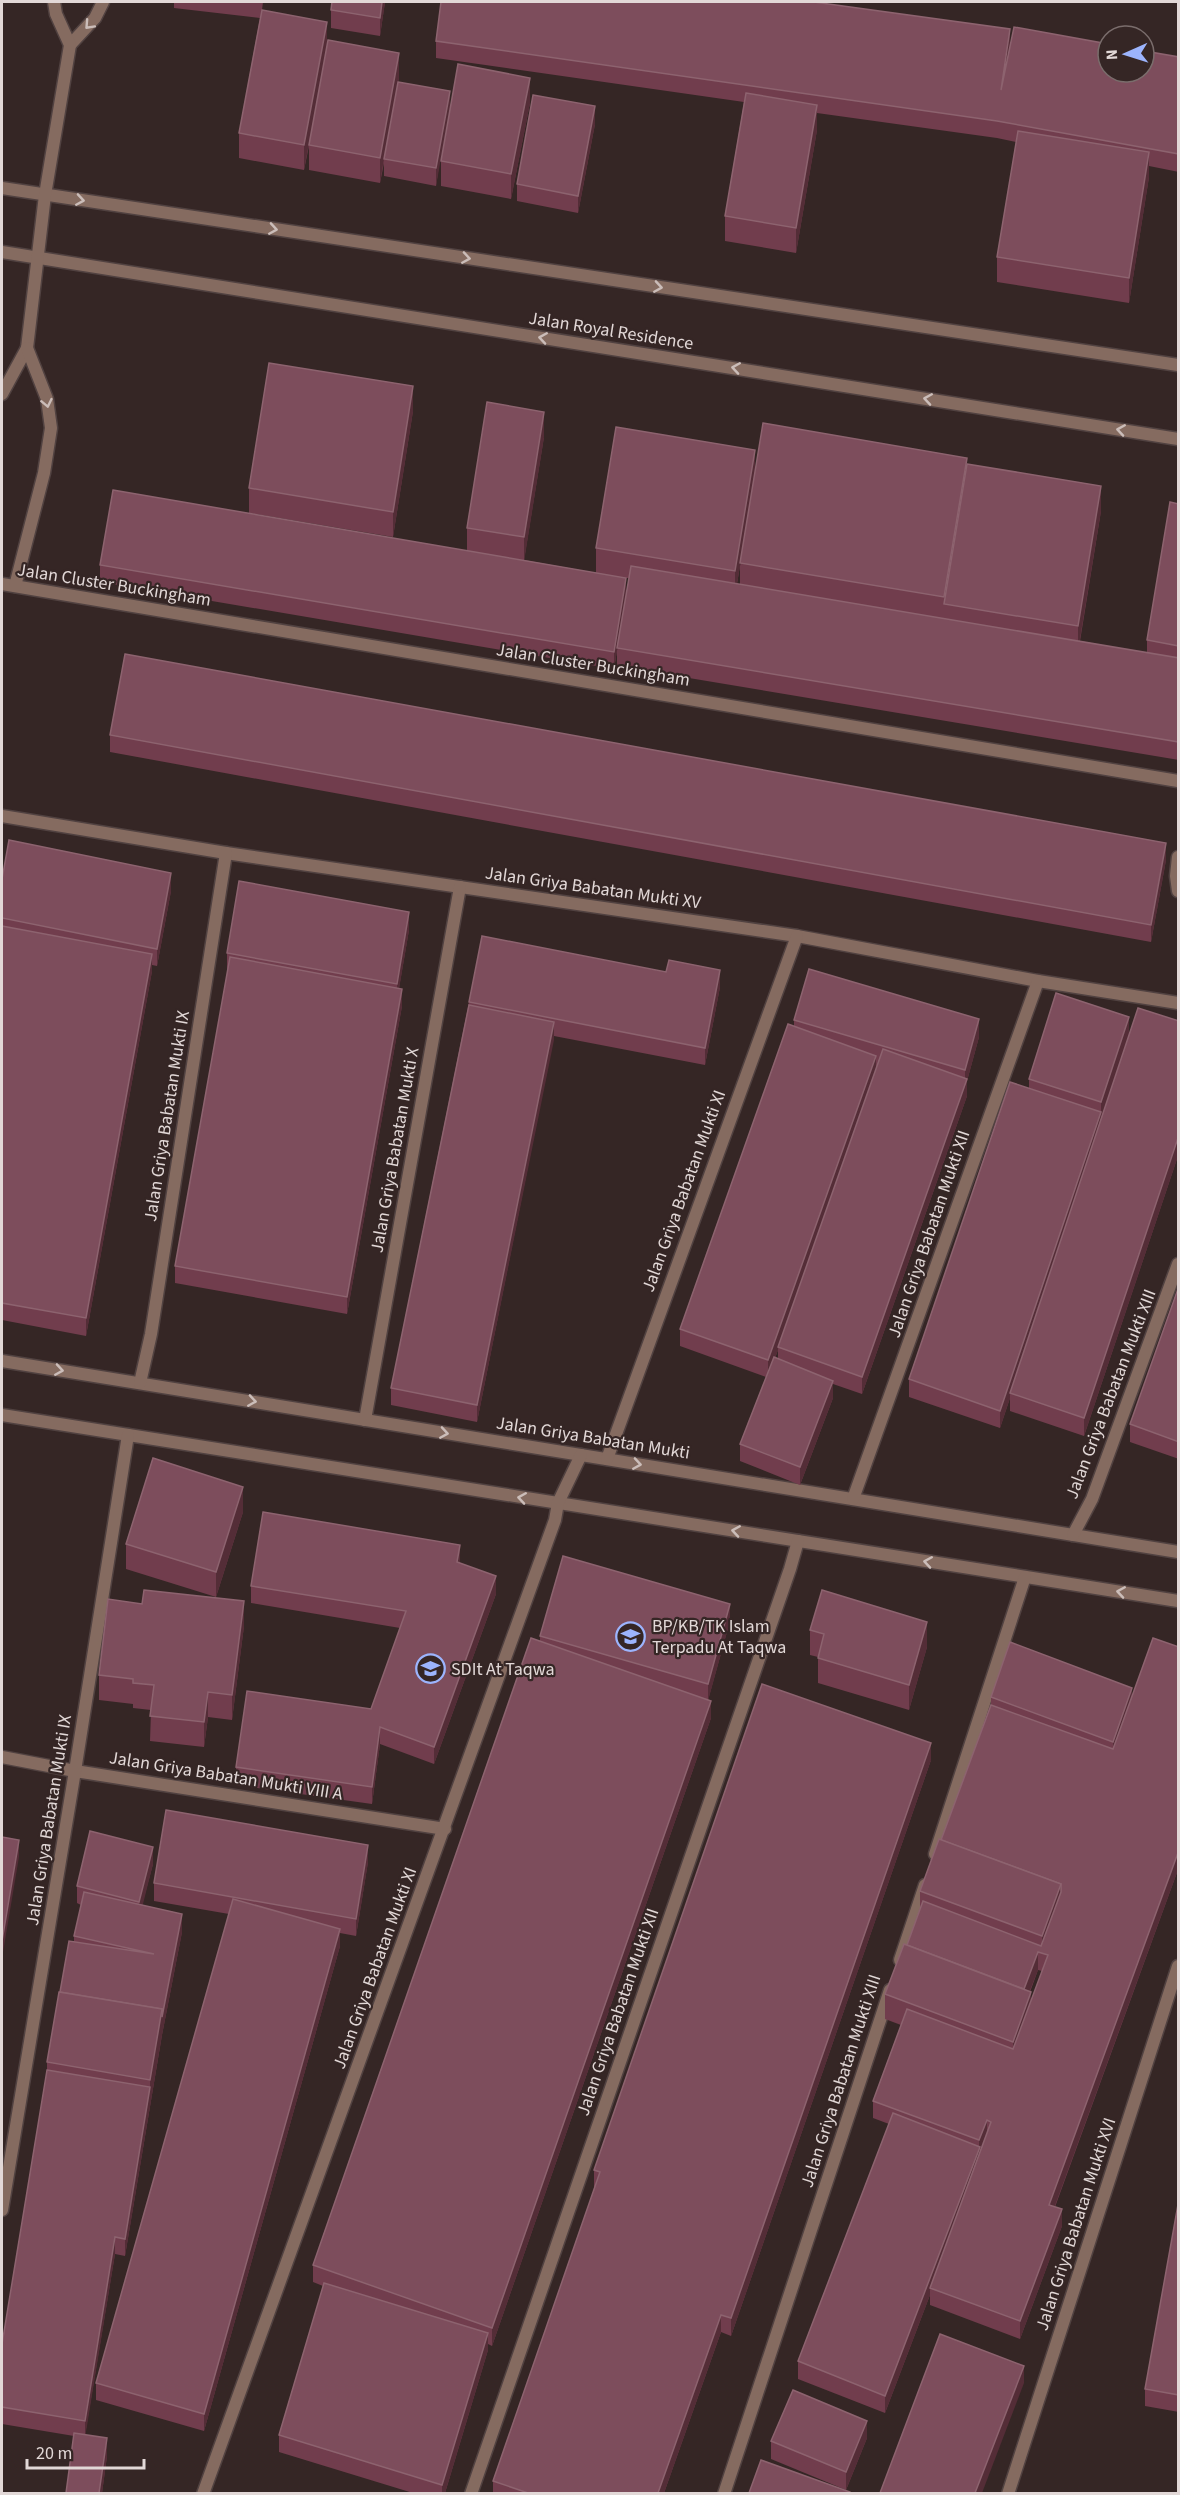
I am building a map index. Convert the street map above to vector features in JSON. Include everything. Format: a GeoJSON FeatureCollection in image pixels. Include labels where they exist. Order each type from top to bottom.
{"type":"FeatureCollection","features":[{"type":"Feature","properties":{"kind":"street"},"geometry":{"type":"LineString","coordinates":[[54,2],[56,14],[70,45]]}},
{"type":"Feature","properties":{"kind":"street"},"geometry":{"type":"LineString","coordinates":[[2,394],[27,348],[45,195],[70,45],[95,18],[104,2]]}},
{"type":"Feature","properties":{"kind":"street"},"geometry":{"type":"LineString","coordinates":[[2,188],[1179,365]]}},
{"type":"Feature","properties":{"kind":"street","name":"Jalan Royal Residence"},"geometry":{"type":"LineString","coordinates":[[2,252],[1179,439]]}},
{"type":"Feature","properties":{"kind":"street"},"geometry":{"type":"LineString","coordinates":[[15,586],[44,473],[51,428],[47,399],[27,348]]}},
{"type":"Feature","properties":{"kind":"street","name":"Jalan Cluster Buckingham"},"geometry":{"type":"LineString","coordinates":[[2,585],[1179,781]]}},
{"type":"Feature","properties":{"kind":"street","name":"Jalan Griya Babatan Mukti XV"},"geometry":{"type":"LineString","coordinates":[[2,816],[226,854],[797,936],[1038,981],[1179,1003]]}},
{"type":"Feature","properties":{"kind":"street","name":"Jalan Griya Babatan Mukti IX"},"geometry":{"type":"LineString","coordinates":[[140,1383],[151,1334],[226,854]]}},
{"type":"Feature","properties":{"kind":"street"},"geometry":{"type":"LineString","coordinates":[[1179,856],[1176,876],[1179,891]]}},
{"type":"Feature","properties":{"kind":"street","name":"Jalan Griya Babatan Mukti X"},"geometry":{"type":"LineString","coordinates":[[365,1420],[460,887]]}},
{"type":"Feature","properties":{"kind":"street","name":"Jalan Griya Babatan Mukti XI"},"geometry":{"type":"LineString","coordinates":[[607,1459],[797,936]]}},
{"type":"Feature","properties":{"kind":"street","name":"Jalan Griya Babatan Mukti XII"},"geometry":{"type":"LineString","coordinates":[[853,1499],[1038,981]]}},
{"type":"Feature","properties":{"kind":"street","name":"Jalan Griya Babatan Mukti XIII"},"geometry":{"type":"LineString","coordinates":[[1073,1535],[1092,1499],[1179,1264]]}},
{"type":"Feature","properties":{"kind":"street","name":"Jalan Griya Babatan Mukti"},"geometry":{"type":"LineString","coordinates":[[2,1361],[1179,1552]]}},
{"type":"Feature","properties":{"kind":"street"},"geometry":{"type":"LineString","coordinates":[[2,1415],[1179,1601]]}},
{"type":"Feature","properties":{"kind":"street","name":"Jalan Griya Babatan Mukti IX"},"geometry":{"type":"LineString","coordinates":[[2,2210],[128,1435]]}},
{"type":"Feature","properties":{"kind":"street","name":"Jalan Griya Babatan Mukti XI"},"geometry":{"type":"LineString","coordinates":[[203,2493],[445,1829],[555,1520],[558,1503],[581,1455]]}},
{"type":"Feature","properties":{"kind":"street","name":"Jalan Griya Babatan Mukti XII"},"geometry":{"type":"LineString","coordinates":[[471,2493],[798,1541]]}},
{"type":"Feature","properties":{"kind":"street","name":"Jalan Griya Babatan Mukti XIII"},"geometry":{"type":"LineString","coordinates":[[724,2493],[1025,1577]]}},
{"type":"Feature","properties":{"kind":"street","name":"Jalan Griya Babatan Mukti VIII A"},"geometry":{"type":"LineString","coordinates":[[2,1757],[75,1771],[445,1829]]}},
{"type":"Feature","properties":{"kind":"street","name":"Jalan Griya Babatan Mukti XVI"},"geometry":{"type":"LineString","coordinates":[[1008,2493],[1179,1966]]}},
{"type":"Feature","properties":{"kind":"building"},"geometry":{"type":"Polygon","coordinates":[[[332,2],[382,2],[380,18],[331,10],[332,2]]]}},
{"type":"Feature","properties":{"kind":"building"},"geometry":{"type":"Polygon","coordinates":[[[441,2],[814,2],[1010,29],[1001,90],[1014,27],[1096,42],[1096,84],[1156,84],[1156,53],[1179,57],[1179,154],[997,121],[436,41],[441,2]]]}},
{"type":"Feature","properties":{"kind":"building"},"geometry":{"type":"Polygon","coordinates":[[[262,10],[327,22],[304,145],[239,133],[262,10]]]}},
{"type":"Feature","properties":{"kind":"building"},"geometry":{"type":"Polygon","coordinates":[[[328,40],[399,53],[380,158],[309,145],[328,40]]]}},
{"type":"Feature","properties":{"kind":"building"},"geometry":{"type":"Polygon","coordinates":[[[458,64],[530,78],[511,174],[441,161],[458,64]]]}},
{"type":"Feature","properties":{"kind":"building"},"geometry":{"type":"Polygon","coordinates":[[[398,82],[450,91],[436,168],[384,159],[398,82]]]}},
{"type":"Feature","properties":{"kind":"building"},"geometry":{"type":"Polygon","coordinates":[[[746,93],[817,105],[796,228],[725,216],[746,93]]]}},
{"type":"Feature","properties":{"kind":"building"},"geometry":{"type":"Polygon","coordinates":[[[533,95],[595,106],[578,196],[517,184],[533,95]]]}},
{"type":"Feature","properties":{"kind":"building"},"geometry":{"type":"Polygon","coordinates":[[[1018,131],[1149,152],[1129,278],[997,257],[1018,131]]]}},
{"type":"Feature","properties":{"kind":"building"},"geometry":{"type":"Polygon","coordinates":[[[269,363],[413,386],[393,512],[249,488],[269,363]]]}},
{"type":"Feature","properties":{"kind":"building"},"geometry":{"type":"Polygon","coordinates":[[[487,402],[544,412],[524,537],[467,528],[487,402]]]}},
{"type":"Feature","properties":{"kind":"building"},"geometry":{"type":"Polygon","coordinates":[[[763,423],[967,458],[944,597],[740,563],[763,423]]]}},
{"type":"Feature","properties":{"kind":"building"},"geometry":{"type":"Polygon","coordinates":[[[616,427],[755,450],[735,571],[596,548],[616,427]]]}},
{"type":"Feature","properties":{"kind":"building"},"geometry":{"type":"Polygon","coordinates":[[[967,464],[1101,486],[1078,626],[944,604],[967,464]]]}},
{"type":"Feature","properties":{"kind":"building"},"geometry":{"type":"Polygon","coordinates":[[[113,490],[626,578],[614,652],[100,565],[113,490]]]}},
{"type":"Feature","properties":{"kind":"building"},"geometry":{"type":"Polygon","coordinates":[[[1170,502],[1179,504],[1179,646],[1147,640],[1170,502]]]}},
{"type":"Feature","properties":{"kind":"building"},"geometry":{"type":"Polygon","coordinates":[[[631,566],[1179,658],[1179,742],[617,648],[631,566]]]}},
{"type":"Feature","properties":{"kind":"building"},"geometry":{"type":"Polygon","coordinates":[[[125,654],[1166,843],[1151,925],[110,735],[125,654]]]}},
{"type":"Feature","properties":{"kind":"building"},"geometry":{"type":"Polygon","coordinates":[[[9,840],[171,873],[157,949],[2,918],[2,879],[9,840]]]}},
{"type":"Feature","properties":{"kind":"building"},"geometry":{"type":"Polygon","coordinates":[[[239,881],[409,912],[397,984],[227,953],[239,881]]]}},
{"type":"Feature","properties":{"kind":"building"},"geometry":{"type":"Polygon","coordinates":[[[2,926],[152,954],[86,1318],[2,1303],[2,926]]]}},
{"type":"Feature","properties":{"kind":"building"},"geometry":{"type":"Polygon","coordinates":[[[482,936],[666,972],[669,960],[720,970],[705,1048],[469,1002],[482,936]]]}},
{"type":"Feature","properties":{"kind":"building"},"geometry":{"type":"Polygon","coordinates":[[[230,957],[402,989],[347,1297],[175,1266],[230,957]]]}},
{"type":"Feature","properties":{"kind":"building"},"geometry":{"type":"Polygon","coordinates":[[[809,969],[979,1019],[965,1070],[794,1020],[809,969]]]}},
{"type":"Feature","properties":{"kind":"building"},"geometry":{"type":"Polygon","coordinates":[[[1056,993],[1129,1017],[1101,1102],[1029,1079],[1056,993]]]}},
{"type":"Feature","properties":{"kind":"building"},"geometry":{"type":"Polygon","coordinates":[[[469,1005],[554,1022],[477,1405],[391,1388],[469,1005]]]}},
{"type":"Feature","properties":{"kind":"building"},"geometry":{"type":"Polygon","coordinates":[[[1138,1008],[1179,1021],[1179,1135],[1084,1418],[1010,1393],[1138,1008]]]}},
{"type":"Feature","properties":{"kind":"building"},"geometry":{"type":"Polygon","coordinates":[[[788,1024],[876,1056],[768,1360],[680,1329],[788,1024]]]}},
{"type":"Feature","properties":{"kind":"building"},"geometry":{"type":"Polygon","coordinates":[[[883,1049],[967,1079],[862,1377],[778,1347],[883,1049]]]}},
{"type":"Feature","properties":{"kind":"building"},"geometry":{"type":"Polygon","coordinates":[[[1010,1082],[1101,1112],[1000,1411],[909,1379],[1010,1082]]]}},
{"type":"Feature","properties":{"kind":"building"},"geometry":{"type":"Polygon","coordinates":[[[1179,1286],[1179,1442],[1130,1424],[1179,1286]]]}},
{"type":"Feature","properties":{"kind":"building"},"geometry":{"type":"Polygon","coordinates":[[[774,1357],[833,1381],[800,1467],[740,1444],[774,1357]]]}},
{"type":"Feature","properties":{"kind":"building"},"geometry":{"type":"Polygon","coordinates":[[[153,1458],[243,1487],[216,1572],[126,1544],[153,1458]]]}},
{"type":"Feature","properties":{"kind":"building","name":"SDIt At Taqwa"},"geometry":{"type":"Polygon","coordinates":[[[263,1512],[460,1545],[457,1562],[496,1576],[434,1747],[380,1727],[372,1787],[236,1767],[247,1691],[371,1709],[406,1611],[251,1586],[263,1512]]]}},
{"type":"Feature","properties":{"kind":"building"},"geometry":{"type":"Polygon","coordinates":[[[563,1556],[730,1604],[708,1684],[540,1636],[563,1556]]]}},
{"type":"Feature","properties":{"kind":"building"},"geometry":{"type":"Polygon","coordinates":[[[144,1590],[244,1601],[232,1695],[208,1692],[204,1722],[150,1716],[154,1685],[133,1683],[133,1679],[99,1675],[108,1599],[142,1604],[144,1590]]]}},
{"type":"Feature","properties":{"kind":"building"},"geometry":{"type":"Polygon","coordinates":[[[822,1590],[927,1622],[909,1685],[818,1658],[824,1634],[810,1630],[822,1590]]]}},
{"type":"Feature","properties":{"kind":"building"},"geometry":{"type":"Polygon","coordinates":[[[531,1638],[711,1701],[492,2328],[313,2265],[531,1638]]]}},
{"type":"Feature","properties":{"kind":"building"},"geometry":{"type":"Polygon","coordinates":[[[1153,1638],[1179,1647],[1179,1850],[1049,2205],[1062,2209],[1020,2321],[930,2288],[991,2122],[987,2120],[979,2140],[873,2101],[907,2009],[1013,2049],[1048,1955],[1038,1952],[1024,1989],[907,1945],[923,1901],[1041,1946],[1061,1892],[1061,1884],[941,1840],[991,1705],[1113,1749],[1153,1638]]]}},
{"type":"Feature","properties":{"kind":"building"},"geometry":{"type":"Polygon","coordinates":[[[1010,1642],[1132,1688],[1113,1742],[991,1697],[1010,1642]]]}},
{"type":"Feature","properties":{"kind":"building"},"geometry":{"type":"Polygon","coordinates":[[[762,1684],[931,1743],[731,2318],[721,2315],[658,2493],[528,2493],[493,2481],[600,2172],[594,2170],[762,1684]]]}},
{"type":"Feature","properties":{"kind":"building"},"geometry":{"type":"Polygon","coordinates":[[[166,1810],[368,1845],[356,1919],[154,1883],[166,1810]]]}},
{"type":"Feature","properties":{"kind":"building"},"geometry":{"type":"Polygon","coordinates":[[[90,1831],[153,1847],[139,1902],[77,1886],[90,1831]]]}},
{"type":"Feature","properties":{"kind":"building"},"geometry":{"type":"Polygon","coordinates":[[[2,1837],[19,1840],[2,1941],[2,1837]]]}},
{"type":"Feature","properties":{"kind":"building"},"geometry":{"type":"Polygon","coordinates":[[[939,1839],[1061,1884],[1042,1936],[920,1891],[939,1839]]]}},
{"type":"Feature","properties":{"kind":"building"},"geometry":{"type":"Polygon","coordinates":[[[84,1892],[182,1914],[162,2017],[162,2009],[60,1992],[69,1941],[154,1954],[74,1936],[84,1892]]]}},
{"type":"Feature","properties":{"kind":"building"},"geometry":{"type":"Polygon","coordinates":[[[233,1899],[340,1929],[204,2414],[96,2383],[233,1899]]]}},
{"type":"Feature","properties":{"kind":"building"},"geometry":{"type":"Polygon","coordinates":[[[904,1944],[1031,1992],[1013,2042],[885,1994],[904,1944]]]}},
{"type":"Feature","properties":{"kind":"building"},"geometry":{"type":"Polygon","coordinates":[[[59,1992],[162,2009],[150,2080],[47,2062],[59,1992]]]}},
{"type":"Feature","properties":{"kind":"building"},"geometry":{"type":"Polygon","coordinates":[[[47,2070],[150,2087],[125,2239],[115,2237],[85,2421],[2,2407],[2,2344],[47,2070]]]}},
{"type":"Feature","properties":{"kind":"building"},"geometry":{"type":"Polygon","coordinates":[[[893,2113],[980,2147],[885,2396],[798,2361],[893,2113]]]}},
{"type":"Feature","properties":{"kind":"building"},"geometry":{"type":"Polygon","coordinates":[[[1179,2199],[1179,2395],[1145,2389],[1179,2199]]]}},
{"type":"Feature","properties":{"kind":"building"},"geometry":{"type":"Polygon","coordinates":[[[324,2283],[488,2333],[442,2485],[279,2435],[324,2283]]]}},
{"type":"Feature","properties":{"kind":"building"},"geometry":{"type":"Polygon","coordinates":[[[940,2334],[1024,2366],[975,2493],[880,2493],[940,2334]]]}},
{"type":"Feature","properties":{"kind":"building"},"geometry":{"type":"Polygon","coordinates":[[[793,2390],[867,2421],[846,2472],[771,2441],[793,2390]]]}},
{"type":"Feature","properties":{"kind":"building"},"geometry":{"type":"Polygon","coordinates":[[[74,2433],[107,2438],[99,2493],[66,2493],[74,2433]]]}},
{"type":"Feature","properties":{"kind":"building"},"geometry":{"type":"Polygon","coordinates":[[[761,2460],[850,2492],[850,2493],[749,2493],[761,2460]]]}},
{"type":"Feature","properties":{"kind":"place","name":"BP/KB/TK Islam Terpadu At Taqwa"},"geometry":{"type":"Point","coordinates":[631,1636]}},
{"type":"Feature","properties":{"kind":"place","name":"SDIt At Taqwa"},"geometry":{"type":"Point","coordinates":[430,1669]}}]}
